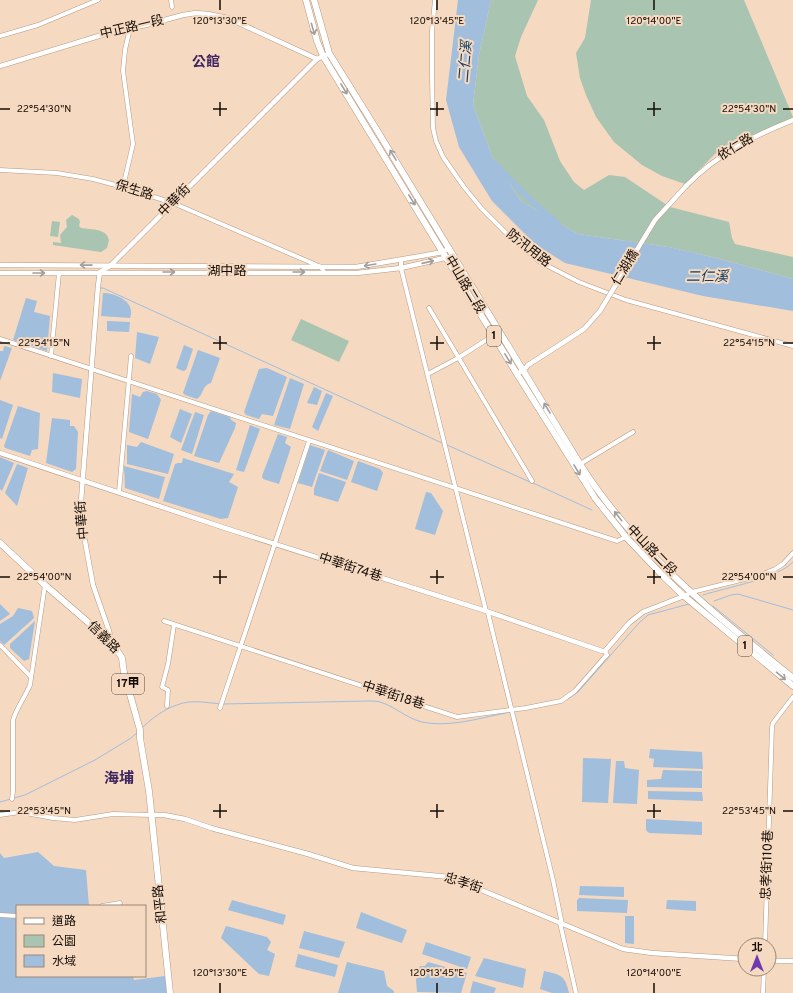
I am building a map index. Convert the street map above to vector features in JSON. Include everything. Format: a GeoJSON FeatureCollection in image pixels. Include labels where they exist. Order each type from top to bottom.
{"type":"FeatureCollection","features":[{"type":"Feature","properties":{"kind":"main road","name":"中山路二段"},"geometry":{"type":"LineString","coordinates":[[306,0],[317,41],[446,250],[517,374],[595,498],[626,537],[664,577],[686,597],[700,604]]}},
{"type":"Feature","properties":{"kind":"main road","name":"中山路二段"},"geometry":{"type":"LineString","coordinates":[[314,0],[326,55]]}},
{"type":"Feature","properties":{"kind":"main road","name":"中山路二段"},"geometry":{"type":"LineString","coordinates":[[450,257],[524,370],[580,464],[602,496],[630,531],[693,593],[700,604]]}},
{"type":"Feature","properties":{"kind":"main road","name":"信義路"},"geometry":{"type":"LineString","coordinates":[[0,543],[45,585],[112,643],[122,658],[124,673],[139,728],[152,815]]}},
{"type":"Feature","properties":{"kind":"main road","name":"1"},"geometry":{"type":"LineString","coordinates":[[700,604],[793,678]]}},
{"type":"Feature","properties":{"kind":"main road","name":"1"},"geometry":{"type":"LineString","coordinates":[[700,604],[793,686]]}},
{"type":"Feature","properties":{"kind":"main road","name":"和平路"},"geometry":{"type":"LineString","coordinates":[[152,815],[170,993]]}},
{"type":"Feature","properties":{"kind":"street"},"geometry":{"type":"LineString","coordinates":[[0,36],[38,25],[98,0]]}},
{"type":"Feature","properties":{"kind":"street"},"geometry":{"type":"LineString","coordinates":[[171,0],[172,7]]}},
{"type":"Feature","properties":{"kind":"street","name":"防汛用路"},"geometry":{"type":"LineString","coordinates":[[435,0],[432,31],[432,76],[433,128],[436,141],[443,156],[464,187],[482,209],[507,234],[540,262],[579,282],[626,300],[793,346]]}},
{"type":"Feature","properties":{"kind":"street","name":"中正路一段"},"geometry":{"type":"LineString","coordinates":[[0,66],[108,32],[183,15],[208,14],[228,18],[317,59]]}},
{"type":"Feature","properties":{"kind":"street"},"geometry":{"type":"LineString","coordinates":[[122,187],[133,144],[123,71],[125,50],[130,28]]}},
{"type":"Feature","properties":{"kind":"street"},"geometry":{"type":"LineString","coordinates":[[317,59],[326,55]]}},
{"type":"Feature","properties":{"kind":"street","name":"中華街"},"geometry":{"type":"LineString","coordinates":[[112,643],[110,631],[93,585],[80,514],[100,272],[110,266],[317,59]]}},
{"type":"Feature","properties":{"kind":"street","name":"依仁路"},"geometry":{"type":"LineString","coordinates":[[686,186],[707,167],[735,147],[793,120]]}},
{"type":"Feature","properties":{"kind":"street","name":"保生路"},"geometry":{"type":"LineString","coordinates":[[0,170],[57,173],[93,179],[122,187],[173,203],[321,267]]}},
{"type":"Feature","properties":{"kind":"street","name":"仁湖橋"},"geometry":{"type":"LineString","coordinates":[[517,374],[524,370],[528,365],[584,329],[600,311],[655,220],[686,186]]}},
{"type":"Feature","properties":{"kind":"street","name":"湖中路"},"geometry":{"type":"LineString","coordinates":[[0,265],[356,267],[400,260],[446,250]]}},
{"type":"Feature","properties":{"kind":"street","name":"湖中路"},"geometry":{"type":"LineString","coordinates":[[0,273],[357,273],[401,268],[450,257]]}},
{"type":"Feature","properties":{"kind":"street"},"geometry":{"type":"LineString","coordinates":[[400,260],[514,717],[553,880],[576,993]]}},
{"type":"Feature","properties":{"kind":"street"},"geometry":{"type":"LineString","coordinates":[[321,267],[324,272]]}},
{"type":"Feature","properties":{"kind":"street"},"geometry":{"type":"LineString","coordinates":[[51,356],[59,273]]}},
{"type":"Feature","properties":{"kind":"street"},"geometry":{"type":"LineString","coordinates":[[429,308],[532,481]]}},
{"type":"Feature","properties":{"kind":"street"},"geometry":{"type":"LineString","coordinates":[[428,374],[458,358],[494,335]]}},
{"type":"Feature","properties":{"kind":"street"},"geometry":{"type":"LineString","coordinates":[[0,339],[617,542],[626,537]]}},
{"type":"Feature","properties":{"kind":"street"},"geometry":{"type":"LineString","coordinates":[[119,492],[132,356]]}},
{"type":"Feature","properties":{"kind":"street"},"geometry":{"type":"LineString","coordinates":[[580,464],[633,432]]}},
{"type":"Feature","properties":{"kind":"street"},"geometry":{"type":"LineString","coordinates":[[221,706],[308,441]]}},
{"type":"Feature","properties":{"kind":"street","name":"中華街74巷"},"geometry":{"type":"LineString","coordinates":[[0,453],[605,651]]}},
{"type":"Feature","properties":{"kind":"street"},"geometry":{"type":"LineString","coordinates":[[605,651],[629,623],[644,612],[693,593],[761,575],[783,564],[793,553]]}},
{"type":"Feature","properties":{"kind":"street"},"geometry":{"type":"LineString","coordinates":[[12,799],[13,720],[16,711],[27,692],[31,677],[45,585]]}},
{"type":"Feature","properties":{"kind":"street","name":"中華街18巷"},"geometry":{"type":"LineString","coordinates":[[164,621],[456,717],[526,708],[549,704],[561,700],[575,691],[607,655],[605,651]]}},
{"type":"Feature","properties":{"kind":"street"},"geometry":{"type":"LineString","coordinates":[[167,706],[168,690],[162,686],[168,664],[174,625]]}},
{"type":"Feature","properties":{"kind":"street"},"geometry":{"type":"LineString","coordinates":[[1,648],[31,677]]}},
{"type":"Feature","properties":{"kind":"street","name":"忠孝街110巷"},"geometry":{"type":"LineString","coordinates":[[765,937],[772,727],[773,723],[793,697]]}},
{"type":"Feature","properties":{"kind":"street"},"geometry":{"type":"LineString","coordinates":[[0,815],[20,812],[75,820],[113,814],[152,815]]}},
{"type":"Feature","properties":{"kind":"street","name":"忠孝街"},"geometry":{"type":"LineString","coordinates":[[152,815],[164,815],[185,819],[211,828],[308,854],[353,868],[450,877],[623,949],[737,958]]}},
{"type":"Feature","properties":{"kind":"street"},"geometry":{"type":"LineString","coordinates":[[108,905],[120,903]]}},
{"type":"Feature","properties":{"kind":"street"},"geometry":{"type":"LineString","coordinates":[[0,915],[16,916]]}},
{"type":"Feature","properties":{"kind":"street"},"geometry":{"type":"LineString","coordinates":[[777,961],[793,961]]}},
{"type":"Feature","properties":{"kind":"street"},"geometry":{"type":"LineString","coordinates":[[763,993],[764,977]]}},
{"type":"Feature","properties":{"kind":"green space"},"geometry":{"type":"Polygon","coordinates":[[[491,0],[538,0],[521,37],[515,56],[527,96],[544,120],[560,161],[574,182],[584,190],[609,175],[625,177],[670,207],[729,222],[732,238],[735,244],[793,257],[793,279],[669,247],[578,234],[521,201],[493,158],[473,105],[479,55],[491,0]]]}},
{"type":"Feature","properties":{"kind":"green space"},"geometry":{"type":"Polygon","coordinates":[[[591,0],[744,0],[793,117],[716,153],[685,184],[662,176],[642,165],[614,142],[596,117],[580,78],[576,53],[585,38],[591,0]]]}},
{"type":"Feature","properties":{"kind":"green space"},"geometry":{"type":"Polygon","coordinates":[[[72,215],[79,219],[79,226],[81,228],[98,230],[105,233],[109,240],[107,248],[101,252],[53,245],[53,242],[61,243],[60,235],[67,227],[66,220],[72,215]]]}},
{"type":"Feature","properties":{"kind":"green space"},"geometry":{"type":"Polygon","coordinates":[[[52,221],[60,222],[58,237],[50,236],[52,221]]]}},
{"type":"Feature","properties":{"kind":"green space"},"geometry":{"type":"Polygon","coordinates":[[[301,319],[349,341],[339,362],[291,340],[301,319]]]}},
{"type":"Feature","properties":{"kind":"water","name":"二仁溪"},"geometry":{"type":"Polygon","coordinates":[[[458,0],[491,0],[479,55],[473,105],[493,158],[521,201],[578,234],[669,247],[793,279],[793,311],[703,296],[565,263],[536,245],[492,201],[459,147],[446,100],[458,0]]]}},
{"type":"Feature","properties":{"kind":"water"},"geometry":{"type":"Polygon","coordinates":[[[103,293],[108,293],[119,297],[128,303],[131,313],[130,318],[101,316],[103,293]]]}},
{"type":"Feature","properties":{"kind":"water"},"geometry":{"type":"Polygon","coordinates":[[[26,298],[37,301],[34,312],[50,316],[47,351],[13,340],[26,298]]]}},
{"type":"Feature","properties":{"kind":"water"},"geometry":{"type":"Polygon","coordinates":[[[107,321],[130,322],[129,332],[107,331],[107,321]]]}},
{"type":"Feature","properties":{"kind":"water"},"geometry":{"type":"Polygon","coordinates":[[[137,332],[159,337],[150,364],[135,358],[137,332]]]}},
{"type":"Feature","properties":{"kind":"water"},"geometry":{"type":"Polygon","coordinates":[[[184,345],[193,349],[186,370],[183,371],[176,368],[184,345]]]}},
{"type":"Feature","properties":{"kind":"water"},"geometry":{"type":"Polygon","coordinates":[[[4,346],[12,348],[0,381],[0,351],[3,351],[4,346]]]}},
{"type":"Feature","properties":{"kind":"water"},"geometry":{"type":"Polygon","coordinates":[[[198,350],[220,358],[211,383],[204,388],[201,395],[197,399],[183,393],[198,350]]]}},
{"type":"Feature","properties":{"kind":"water"},"geometry":{"type":"Polygon","coordinates":[[[267,368],[287,377],[273,416],[262,414],[259,419],[246,415],[244,412],[259,369],[267,368]]]}},
{"type":"Feature","properties":{"kind":"water"},"geometry":{"type":"Polygon","coordinates":[[[53,373],[82,379],[80,398],[52,392],[53,373]]]}},
{"type":"Feature","properties":{"kind":"water"},"geometry":{"type":"Polygon","coordinates":[[[290,378],[304,384],[290,429],[274,425],[290,378]]]}},
{"type":"Feature","properties":{"kind":"water"},"geometry":{"type":"Polygon","coordinates":[[[314,387],[322,391],[317,405],[307,403],[314,387]]]}},
{"type":"Feature","properties":{"kind":"water"},"geometry":{"type":"Polygon","coordinates":[[[147,391],[157,394],[161,400],[148,439],[129,432],[132,394],[140,397],[143,392],[147,391]]]}},
{"type":"Feature","properties":{"kind":"water"},"geometry":{"type":"Polygon","coordinates":[[[326,393],[333,396],[318,431],[312,427],[326,393]]]}},
{"type":"Feature","properties":{"kind":"water"},"geometry":{"type":"Polygon","coordinates":[[[0,400],[13,405],[2,439],[0,438],[0,400]]]}},
{"type":"Feature","properties":{"kind":"water"},"geometry":{"type":"Polygon","coordinates":[[[18,406],[40,413],[38,449],[32,450],[30,456],[5,448],[4,446],[18,406]]]}},
{"type":"Feature","properties":{"kind":"water"},"geometry":{"type":"Polygon","coordinates":[[[180,409],[192,414],[181,443],[170,437],[180,409]]]}},
{"type":"Feature","properties":{"kind":"water"},"geometry":{"type":"Polygon","coordinates":[[[211,411],[230,417],[231,420],[236,423],[219,463],[194,456],[208,415],[211,411]]]}},
{"type":"Feature","properties":{"kind":"water"},"geometry":{"type":"Polygon","coordinates":[[[195,412],[204,415],[192,454],[181,450],[195,412]]]}},
{"type":"Feature","properties":{"kind":"water"},"geometry":{"type":"Polygon","coordinates":[[[52,418],[70,420],[70,426],[74,426],[78,432],[76,469],[72,472],[46,463],[52,418]]]}},
{"type":"Feature","properties":{"kind":"water"},"geometry":{"type":"Polygon","coordinates":[[[250,425],[260,429],[244,472],[236,470],[250,425]]]}},
{"type":"Feature","properties":{"kind":"water"},"geometry":{"type":"Polygon","coordinates":[[[278,434],[287,437],[285,443],[291,447],[279,484],[263,479],[262,476],[278,434]]]}},
{"type":"Feature","properties":{"kind":"water"},"geometry":{"type":"Polygon","coordinates":[[[141,442],[174,454],[168,474],[127,464],[127,445],[137,447],[141,442]]]}},
{"type":"Feature","properties":{"kind":"water"},"geometry":{"type":"Polygon","coordinates":[[[310,445],[325,450],[312,487],[298,483],[310,445]]]}},
{"type":"Feature","properties":{"kind":"water"},"geometry":{"type":"Polygon","coordinates":[[[328,450],[354,461],[347,480],[320,471],[328,450]]]}},
{"type":"Feature","properties":{"kind":"water"},"geometry":{"type":"Polygon","coordinates":[[[0,457],[14,463],[2,491],[0,489],[0,457]]]}},
{"type":"Feature","properties":{"kind":"water"},"geometry":{"type":"Polygon","coordinates":[[[183,458],[234,474],[229,482],[238,487],[228,518],[221,519],[163,501],[175,464],[182,463],[183,458]]]}},
{"type":"Feature","properties":{"kind":"water"},"geometry":{"type":"Polygon","coordinates":[[[358,461],[380,469],[383,473],[377,491],[351,482],[358,461]]]}},
{"type":"Feature","properties":{"kind":"water"},"geometry":{"type":"Polygon","coordinates":[[[17,464],[28,468],[17,506],[5,493],[17,464]]]}},
{"type":"Feature","properties":{"kind":"water"},"geometry":{"type":"Polygon","coordinates":[[[124,466],[165,477],[159,499],[125,488],[124,466]]]}},
{"type":"Feature","properties":{"kind":"water"},"geometry":{"type":"Polygon","coordinates":[[[319,473],[346,482],[338,502],[314,495],[314,489],[319,473]]]}},
{"type":"Feature","properties":{"kind":"water"},"geometry":{"type":"Polygon","coordinates":[[[426,492],[431,493],[443,511],[435,535],[415,529],[426,492]]]}},
{"type":"Feature","properties":{"kind":"water"},"geometry":{"type":"Polygon","coordinates":[[[0,604],[10,614],[0,621],[0,604]]]}},
{"type":"Feature","properties":{"kind":"water"},"geometry":{"type":"Polygon","coordinates":[[[18,608],[32,611],[34,618],[4,645],[0,641],[0,624],[13,616],[18,608]]]}},
{"type":"Feature","properties":{"kind":"water"},"geometry":{"type":"Polygon","coordinates":[[[35,621],[29,659],[24,661],[10,648],[10,644],[35,621]]]}},
{"type":"Feature","properties":{"kind":"water"},"geometry":{"type":"Polygon","coordinates":[[[650,749],[702,752],[703,769],[653,767],[654,759],[649,758],[650,749]]]}},
{"type":"Feature","properties":{"kind":"water"},"geometry":{"type":"Polygon","coordinates":[[[583,758],[611,759],[608,803],[582,802],[583,758]]]}},
{"type":"Feature","properties":{"kind":"water"},"geometry":{"type":"Polygon","coordinates":[[[616,761],[624,761],[625,768],[639,770],[637,804],[613,803],[616,761]]]}},
{"type":"Feature","properties":{"kind":"water"},"geometry":{"type":"Polygon","coordinates":[[[663,770],[702,771],[702,788],[647,787],[647,780],[661,779],[663,770]]]}},
{"type":"Feature","properties":{"kind":"water"},"geometry":{"type":"Polygon","coordinates":[[[648,791],[702,792],[703,801],[648,799],[648,791]]]}},
{"type":"Feature","properties":{"kind":"water"},"geometry":{"type":"Polygon","coordinates":[[[646,819],[702,822],[702,835],[649,833],[646,830],[646,819]]]}},
{"type":"Feature","properties":{"kind":"water"},"geometry":{"type":"Polygon","coordinates":[[[38,852],[54,866],[86,870],[89,905],[16,905],[16,977],[133,977],[134,980],[165,976],[167,993],[0,993],[0,853],[4,858],[38,852]]]}},
{"type":"Feature","properties":{"kind":"water"},"geometry":{"type":"Polygon","coordinates":[[[580,886],[624,887],[624,897],[579,895],[580,886]]]}},
{"type":"Feature","properties":{"kind":"water"},"geometry":{"type":"Polygon","coordinates":[[[579,898],[628,900],[627,913],[577,911],[577,900],[579,898]]]}},
{"type":"Feature","properties":{"kind":"water"},"geometry":{"type":"Polygon","coordinates":[[[232,900],[286,915],[283,925],[228,910],[232,900]]]}},
{"type":"Feature","properties":{"kind":"water"},"geometry":{"type":"Polygon","coordinates":[[[667,900],[696,901],[696,911],[666,909],[667,900]]]}},
{"type":"Feature","properties":{"kind":"water"},"geometry":{"type":"Polygon","coordinates":[[[361,912],[407,930],[402,943],[356,928],[361,912]]]}},
{"type":"Feature","properties":{"kind":"water"},"geometry":{"type":"Polygon","coordinates":[[[625,916],[634,916],[634,944],[625,943],[625,916]]]}},
{"type":"Feature","properties":{"kind":"water"},"geometry":{"type":"Polygon","coordinates":[[[226,926],[267,937],[271,942],[267,950],[275,954],[269,976],[259,974],[221,938],[226,926]]]}},
{"type":"Feature","properties":{"kind":"water"},"geometry":{"type":"Polygon","coordinates":[[[304,931],[345,942],[339,958],[299,948],[304,931]]]}},
{"type":"Feature","properties":{"kind":"water"},"geometry":{"type":"Polygon","coordinates":[[[426,942],[471,957],[467,969],[422,954],[426,942]]]}},
{"type":"Feature","properties":{"kind":"water"},"geometry":{"type":"Polygon","coordinates":[[[298,954],[338,965],[335,977],[295,967],[298,954]]]}},
{"type":"Feature","properties":{"kind":"water"},"geometry":{"type":"Polygon","coordinates":[[[484,958],[526,969],[523,988],[475,976],[484,958]]]}},
{"type":"Feature","properties":{"kind":"water"},"geometry":{"type":"Polygon","coordinates":[[[347,962],[384,971],[387,986],[394,991],[394,993],[338,993],[347,962]]]}},
{"type":"Feature","properties":{"kind":"water"},"geometry":{"type":"Polygon","coordinates":[[[428,962],[467,973],[461,993],[417,992],[416,980],[420,966],[425,966],[428,962]]]}},
{"type":"Feature","properties":{"kind":"water"},"geometry":{"type":"Polygon","coordinates":[[[544,971],[558,975],[564,979],[569,993],[552,993],[540,989],[544,971]]]}},
{"type":"Feature","properties":{"kind":"water"},"geometry":{"type":"Polygon","coordinates":[[[473,981],[496,988],[494,993],[470,993],[473,981]]]}},
{"type":"Feature","properties":{"kind":"waterway","name":"二仁溪"},"geometry":{"type":"LineString","coordinates":[[494,163],[528,198],[558,224]]}},
{"type":"Feature","properties":{"kind":"waterway"},"geometry":{"type":"LineString","coordinates":[[99,288],[103,288],[442,443]]}},
{"type":"Feature","properties":{"kind":"waterway"},"geometry":{"type":"LineString","coordinates":[[447,445],[530,482]]}},
{"type":"Feature","properties":{"kind":"waterway"},"geometry":{"type":"LineString","coordinates":[[533,483],[592,510]]}},
{"type":"Feature","properties":{"kind":"waterway"},"geometry":{"type":"LineString","coordinates":[[703,595],[764,578],[786,568],[793,562]]}},
{"type":"Feature","properties":{"kind":"waterway"},"geometry":{"type":"LineString","coordinates":[[714,601],[738,594],[793,610]]}},
{"type":"Feature","properties":{"kind":"waterway"},"geometry":{"type":"LineString","coordinates":[[568,699],[578,692],[639,623],[648,615],[689,604]]}},
{"type":"Feature","properties":{"kind":"waterway"},"geometry":{"type":"LineString","coordinates":[[713,606],[773,655]]}},
{"type":"Feature","properties":{"kind":"waterway"},"geometry":{"type":"LineString","coordinates":[[224,704],[376,701],[390,706],[416,720],[444,724],[511,712]]}},
{"type":"Feature","properties":{"kind":"waterway"},"geometry":{"type":"LineString","coordinates":[[143,727],[153,718],[176,705],[189,702],[221,704]]}},
{"type":"Feature","properties":{"kind":"waterway"},"geometry":{"type":"LineString","coordinates":[[14,798],[25,795],[95,760],[131,738],[138,732]]}},
{"type":"Feature","properties":{"kind":"waterway"},"geometry":{"type":"LineString","coordinates":[[0,802],[11,799]]}},
{"type":"Feature","properties":{"kind":"district","name":"公館"},"geometry":{"type":"Point","coordinates":[206,62]}},
{"type":"Feature","properties":{"kind":"district","name":"海埔"},"geometry":{"type":"Point","coordinates":[119,779]}}]}
